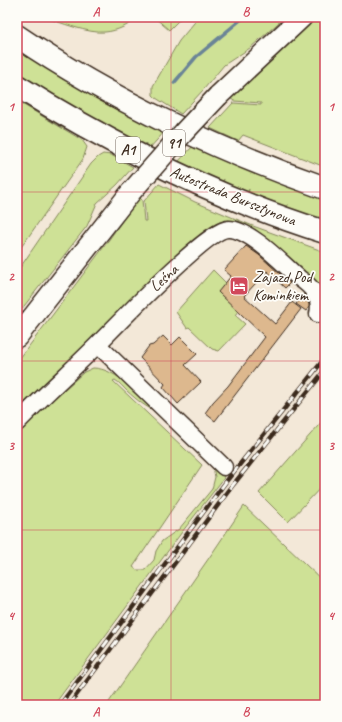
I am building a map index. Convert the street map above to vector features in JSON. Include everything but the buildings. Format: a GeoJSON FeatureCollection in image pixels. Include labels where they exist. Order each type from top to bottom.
{"type":"FeatureCollection","features":[{"type":"Feature","properties":{"kind":"highway"},"geometry":{"type":"LineString","coordinates":[[17,36],[64,66],[166,122],[243,156],[325,188]]}},
{"type":"Feature","properties":{"kind":"highway","name":"Autostrada Bursztynowa"},"geometry":{"type":"LineString","coordinates":[[17,86],[91,130],[176,173],[244,202],[325,232]]}},
{"type":"Feature","properties":{"kind":"main road","name":"91"},"geometry":{"type":"LineString","coordinates":[[17,337],[130,192],[218,96],[302,17]]}},
{"type":"Feature","properties":{"kind":"street","name":"Leśna"},"geometry":{"type":"LineString","coordinates":[[17,423],[98,345],[150,291],[218,232],[227,229],[244,233],[256,241],[313,289],[320,306],[318,314]]}},
{"type":"Feature","properties":{"kind":"street"},"geometry":{"type":"LineString","coordinates":[[98,345],[224,467]]}},
{"type":"Feature","properties":{"kind":"green space"},"geometry":{"type":"Polygon","coordinates":[[[44,17],[139,17],[119,29],[98,32],[74,27],[44,17]]]}},
{"type":"Feature","properties":{"kind":"green space"},"geometry":{"type":"Polygon","coordinates":[[[154,17],[182,17],[169,30],[154,17]]]}},
{"type":"Feature","properties":{"kind":"green space"},"geometry":{"type":"Polygon","coordinates":[[[199,17],[285,17],[250,48],[224,65],[181,114],[153,95],[153,86],[179,41],[199,17]]]}},
{"type":"Feature","properties":{"kind":"green space"},"geometry":{"type":"Polygon","coordinates":[[[317,17],[325,17],[325,167],[243,135],[238,141],[210,128],[233,103],[261,105],[261,103],[234,101],[230,98],[317,17]]]}},
{"type":"Feature","properties":{"kind":"green space"},"geometry":{"type":"Polygon","coordinates":[[[17,45],[166,130],[148,150],[144,148],[146,143],[143,147],[17,76],[17,45]]]}},
{"type":"Feature","properties":{"kind":"green space"},"geometry":{"type":"Polygon","coordinates":[[[17,101],[82,140],[87,147],[83,159],[17,253],[17,101]]]}},
{"type":"Feature","properties":{"kind":"green space"},"geometry":{"type":"Polygon","coordinates":[[[195,144],[325,194],[325,223],[287,209],[288,204],[285,209],[248,194],[249,189],[247,194],[223,183],[224,179],[222,183],[176,164],[195,144]]]}},
{"type":"Feature","properties":{"kind":"green space"},"geometry":{"type":"Polygon","coordinates":[[[103,154],[111,155],[133,167],[117,185],[97,203],[87,226],[17,315],[17,272],[91,164],[103,154]]]}},
{"type":"Feature","properties":{"kind":"green space"},"geometry":{"type":"Polygon","coordinates":[[[159,184],[195,202],[253,226],[325,252],[325,281],[313,295],[250,232],[224,221],[180,255],[17,414],[17,362],[103,248],[139,197],[142,200],[144,221],[146,221],[144,201],[159,184]]]}},
{"type":"Feature","properties":{"kind":"green space"},"geometry":{"type":"Polygon","coordinates":[[[213,270],[226,283],[239,310],[235,315],[245,324],[219,351],[212,349],[189,327],[187,328],[176,312],[213,270]]]}},
{"type":"Feature","properties":{"kind":"green space"},"geometry":{"type":"Polygon","coordinates":[[[93,368],[102,369],[111,373],[129,384],[137,391],[159,412],[146,406],[117,381],[113,381],[202,465],[133,567],[137,570],[145,570],[154,560],[156,551],[162,541],[179,529],[212,489],[215,477],[213,467],[221,471],[224,478],[182,532],[54,705],[17,705],[17,432],[84,372],[93,368]]]}},
{"type":"Feature","properties":{"kind":"green space"},"geometry":{"type":"Polygon","coordinates":[[[325,418],[325,483],[288,522],[259,493],[325,418]]]}},
{"type":"Feature","properties":{"kind":"green space"},"geometry":{"type":"Polygon","coordinates":[[[244,506],[325,583],[325,705],[107,705],[211,555],[244,506]]]}},
{"type":"Feature","properties":{"kind":"waterway"},"geometry":{"type":"LineString","coordinates":[[174,83],[196,57],[244,17]]}},
{"type":"Feature","properties":{"kind":"railway"},"geometry":{"type":"LineString","coordinates":[[60,705],[228,479],[325,358]]}},
{"type":"Feature","properties":{"kind":"railway"},"geometry":{"type":"LineString","coordinates":[[69,705],[233,485],[325,370]]}},
{"type":"Feature","properties":{"kind":"place","name":"Zajazd Pod Kominkiem"},"geometry":{"type":"Point","coordinates":[239,286]}}]}
